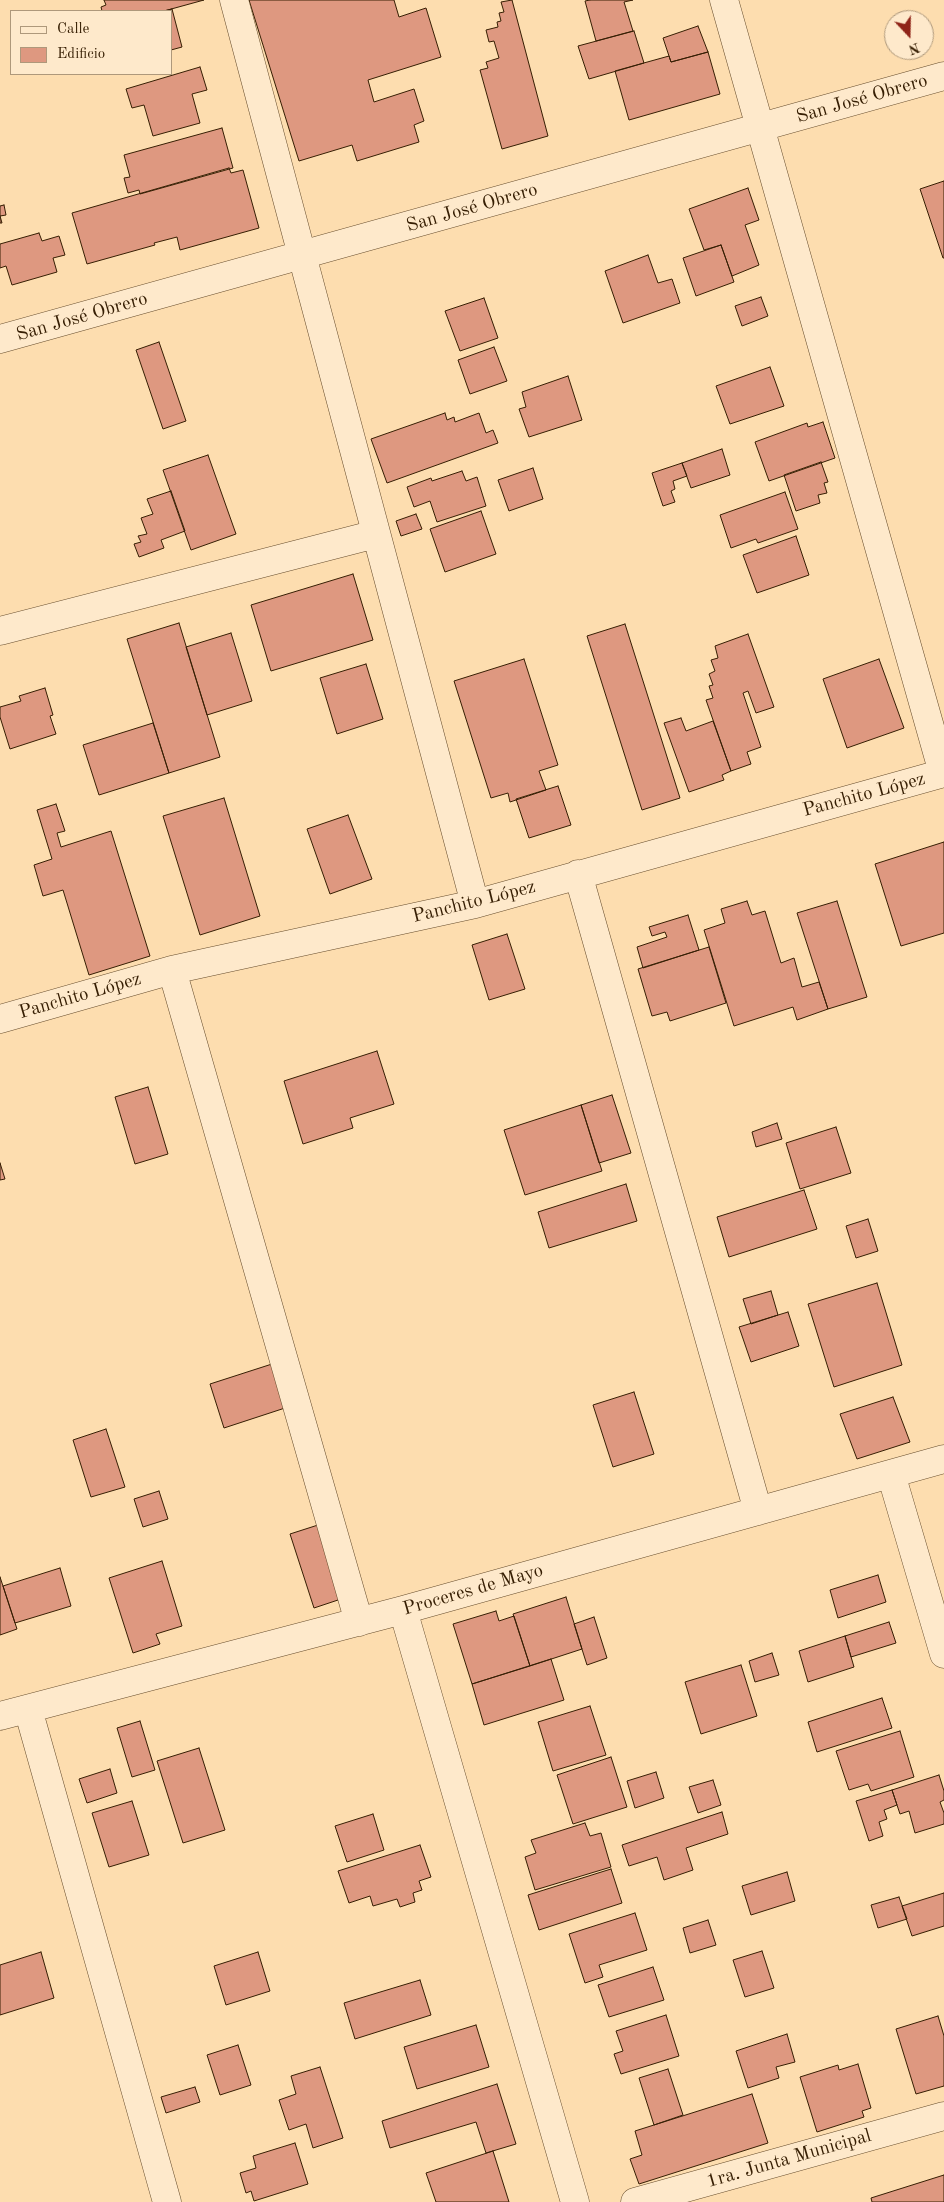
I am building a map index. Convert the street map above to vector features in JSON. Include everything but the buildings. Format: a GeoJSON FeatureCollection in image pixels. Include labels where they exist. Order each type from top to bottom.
{"type":"FeatureCollection","features":[{"type":"Feature","properties":{"kind":"street"},"geometry":{"type":"LineString","coordinates":[[234,0],[475,904]]}},
{"type":"Feature","properties":{"kind":"street"},"geometry":{"type":"LineString","coordinates":[[724,0],[944,773]]}},
{"type":"Feature","properties":{"kind":"street","name":"San José Obrero"},"geometry":{"type":"LineString","coordinates":[[0,339],[944,76]]}},
{"type":"Feature","properties":{"kind":"street"},"geometry":{"type":"LineString","coordinates":[[0,631],[376,534]]}},
{"type":"Feature","properties":{"kind":"street","name":"Panchito López"},"geometry":{"type":"LineString","coordinates":[[0,1018],[172,970],[475,904],[944,773]]}},
{"type":"Feature","properties":{"kind":"street"},"geometry":{"type":"LineString","coordinates":[[578,874],[758,1510]]}},
{"type":"Feature","properties":{"kind":"street"},"geometry":{"type":"LineString","coordinates":[[172,970],[359,1622]]}},
{"type":"Feature","properties":{"kind":"street","name":"Proceres de Mayo"},"geometry":{"type":"LineString","coordinates":[[0,1716],[359,1622],[944,1459]]}},
{"type":"Feature","properties":{"kind":"street"},"geometry":{"type":"LineString","coordinates":[[891,1474],[944,1654]]}},
{"type":"Feature","properties":{"kind":"street"},"geometry":{"type":"LineString","coordinates":[[403,1610],[575,2202]]}},
{"type":"Feature","properties":{"kind":"street"},"geometry":{"type":"LineString","coordinates":[[28,1709],[167,2202]]}},
{"type":"Feature","properties":{"kind":"street","name":"1ra. Junta Municipal"},"geometry":{"type":"LineString","coordinates":[[635,2202],[944,2116]]}}]}
